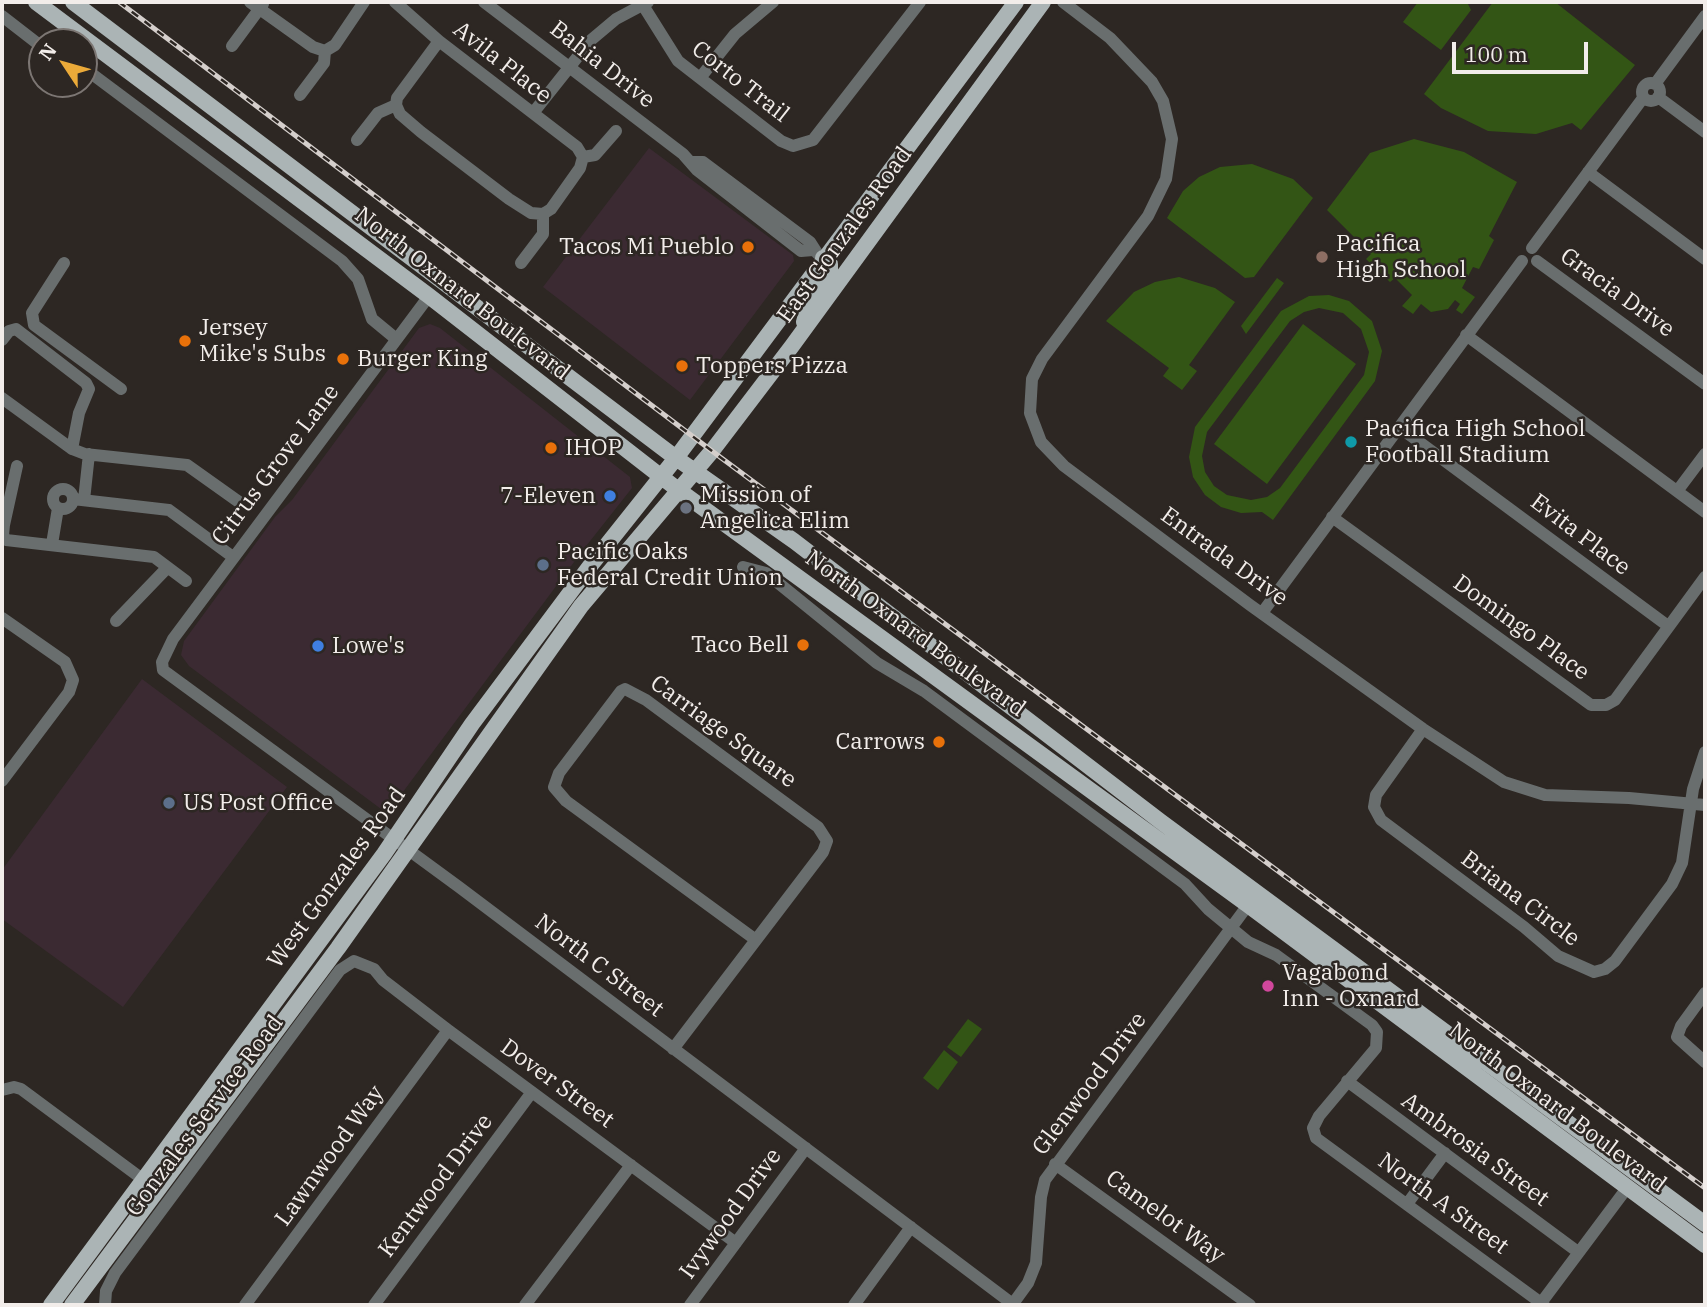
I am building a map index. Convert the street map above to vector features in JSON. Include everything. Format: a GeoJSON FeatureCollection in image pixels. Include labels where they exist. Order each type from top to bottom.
{"type":"FeatureCollection","features":[{"type":"Feature","properties":{"kind":"main road","name":"East Gonzales Road"},"geometry":{"type":"LineString","coordinates":[[662,477],[818,254],[1016,2]]}},
{"type":"Feature","properties":{"kind":"main road","name":"East Gonzales Road"},"geometry":{"type":"LineString","coordinates":[[677,489],[803,331],[1043,2]]}},
{"type":"Feature","properties":{"kind":"main road"},"geometry":{"type":"LineString","coordinates":[[42,6],[77,5]]}},
{"type":"Feature","properties":{"kind":"main road","name":"North Oxnard Boulevard"},"geometry":{"type":"LineString","coordinates":[[77,5],[694,471],[794,541],[1212,858],[1705,1224]]}},
{"type":"Feature","properties":{"kind":"main road","name":"North Oxnard Boulevard"},"geometry":{"type":"LineString","coordinates":[[42,6],[429,296],[677,489],[1248,905],[1705,1245]]}},
{"type":"Feature","properties":{"kind":"main road"},"geometry":{"type":"LineString","coordinates":[[405,253],[405,265],[419,278],[429,296],[436,293],[452,303],[471,302]]}},
{"type":"Feature","properties":{"kind":"main road"},"geometry":{"type":"LineString","coordinates":[[803,331],[808,307],[830,270],[818,254]]}},
{"type":"Feature","properties":{"kind":"main road","name":"West Gonzales Road"},"geometry":{"type":"LineString","coordinates":[[51,1305],[145,1181],[394,839],[471,724],[590,566],[662,477]]}},
{"type":"Feature","properties":{"kind":"main road","name":"West Gonzales Road"},"geometry":{"type":"LineString","coordinates":[[72,1305],[407,850],[581,606],[677,489]]}},
{"type":"Feature","properties":{"kind":"main road"},"geometry":{"type":"LineString","coordinates":[[882,637],[908,630]]}},
{"type":"Feature","properties":{"kind":"main road"},"geometry":{"type":"LineString","coordinates":[[505,680],[520,690]]}},
{"type":"Feature","properties":{"kind":"main road"},"geometry":{"type":"LineString","coordinates":[[1212,858],[1214,872],[1238,889],[1248,905],[1268,912],[1281,909]]}},
{"type":"Feature","properties":{"kind":"main road"},"geometry":{"type":"LineString","coordinates":[[1478,1057],[1507,1087],[1620,1170],[1625,1177],[1627,1188],[1648,1192],[1705,1234]]}},
{"type":"Feature","properties":{"kind":"street"},"geometry":{"type":"LineString","coordinates":[[300,94],[324,63],[326,51],[335,45],[364,2]]}},
{"type":"Feature","properties":{"kind":"street","name":"Avila Place"},"geometry":{"type":"LineString","coordinates":[[395,2],[439,41],[577,147],[583,157]]}},
{"type":"Feature","properties":{"kind":"street","name":"Bahia Drive"},"geometry":{"type":"LineString","coordinates":[[484,2],[694,162],[697,170],[801,251],[818,254]]}},
{"type":"Feature","properties":{"kind":"street"},"geometry":{"type":"LineString","coordinates":[[700,78],[735,34],[773,2]]}},
{"type":"Feature","properties":{"kind":"street","name":"Corto Trail"},"geometry":{"type":"LineString","coordinates":[[644,3],[670,52],[781,141],[801,146],[818,134],[920,2]]}},
{"type":"Feature","properties":{"kind":"street"},"geometry":{"type":"LineString","coordinates":[[1053,2],[1129,65],[1149,89],[1172,139]]}},
{"type":"Feature","properties":{"kind":"street","name":"Entrada Drive"},"geometry":{"type":"LineString","coordinates":[[1063,2],[1110,38],[1152,82],[1163,101],[1172,139],[1166,179],[1148,216],[1042,359],[1032,379],[1030,412],[1041,442],[1051,455],[1262,613],[1423,729],[1504,782],[1528,791],[1567,797],[1705,805]]}},
{"type":"Feature","properties":{"kind":"street"},"geometry":{"type":"LineString","coordinates":[[533,113],[569,65],[603,28],[644,3]]}},
{"type":"Feature","properties":{"kind":"street"},"geometry":{"type":"LineString","coordinates":[[232,46],[258,4],[313,47],[326,51]]}},
{"type":"Feature","properties":{"kind":"street"},"geometry":{"type":"LineString","coordinates":[[2,16],[28,36]]}},
{"type":"Feature","properties":{"kind":"street"},"geometry":{"type":"LineString","coordinates":[[1656,91],[1705,16]]}},
{"type":"Feature","properties":{"kind":"street"},"geometry":{"type":"LineString","coordinates":[[439,41],[397,98],[396,105],[400,114],[531,213],[542,214],[551,209],[580,168],[583,157],[595,155],[616,131]]}},
{"type":"Feature","properties":{"kind":"street"},"geometry":{"type":"LineString","coordinates":[[98,78],[342,261],[358,279],[372,319],[395,338]]}},
{"type":"Feature","properties":{"kind":"street"},"geometry":{"type":"LineString","coordinates":[[1262,613],[1522,261],[1523,250],[1532,248],[1643,98],[1645,86],[1656,91],[1705,132]]}},
{"type":"Feature","properties":{"kind":"street"},"geometry":{"type":"LineString","coordinates":[[357,140],[378,113],[396,105]]}},
{"type":"Feature","properties":{"kind":"street","name":"Bahia Drive"},"geometry":{"type":"LineString","coordinates":[[694,162],[704,162],[810,242],[818,254]]}},
{"type":"Feature","properties":{"kind":"street"},"geometry":{"type":"LineString","coordinates":[[1588,172],[1705,259]]}},
{"type":"Feature","properties":{"kind":"street"},"geometry":{"type":"LineString","coordinates":[[728,194],[735,194],[775,222],[780,220]]}},
{"type":"Feature","properties":{"kind":"street"},"geometry":{"type":"LineString","coordinates":[[521,263],[543,234],[542,214]]}},
{"type":"Feature","properties":{"kind":"street"},"geometry":{"type":"LineString","coordinates":[[1522,261],[1529,265],[1537,261],[1538,253],[1532,248]]}},
{"type":"Feature","properties":{"kind":"street","name":"Gracia Drive"},"geometry":{"type":"LineString","coordinates":[[1537,261],[1705,384]]}},
{"type":"Feature","properties":{"kind":"street"},"geometry":{"type":"LineString","coordinates":[[64,263],[32,313],[34,325],[121,389]]}},
{"type":"Feature","properties":{"kind":"street","name":"Citrus Grove Lane"},"geometry":{"type":"LineString","coordinates":[[162,662],[173,639],[395,338],[429,296]]}},
{"type":"Feature","properties":{"kind":"street"},"geometry":{"type":"LineString","coordinates":[[2,340],[9,331],[16,329],[88,385],[72,449]]}},
{"type":"Feature","properties":{"kind":"street"},"geometry":{"type":"LineString","coordinates":[[1466,335],[1705,512]]}},
{"type":"Feature","properties":{"kind":"street"},"geometry":{"type":"LineString","coordinates":[[2,398],[72,449],[89,454],[187,465],[239,502]]}},
{"type":"Feature","properties":{"kind":"street","name":"Evita Place"},"geometry":{"type":"LineString","coordinates":[[1399,427],[1668,626]]}},
{"type":"Feature","properties":{"kind":"street"},"geometry":{"type":"LineString","coordinates":[[52,544],[58,508],[68,508],[78,500],[89,454]]}},
{"type":"Feature","properties":{"kind":"street"},"geometry":{"type":"LineString","coordinates":[[1678,490],[1705,454]]}},
{"type":"Feature","properties":{"kind":"street"},"geometry":{"type":"LineString","coordinates":[[17,466],[4,537],[154,557],[186,580]]}},
{"type":"Feature","properties":{"kind":"street"},"geometry":{"type":"LineString","coordinates":[[78,500],[169,510],[233,557]]}},
{"type":"Feature","properties":{"kind":"street","name":"Domingo Place"},"geometry":{"type":"LineString","coordinates":[[1332,517],[1591,705],[1606,705],[1615,700],[1705,577]]}},
{"type":"Feature","properties":{"kind":"street"},"geometry":{"type":"LineString","coordinates":[[116,621],[167,568]]}},
{"type":"Feature","properties":{"kind":"street"},"geometry":{"type":"LineString","coordinates":[[743,568],[766,573],[877,663],[924,691],[1185,884],[1248,942],[1292,966],[1372,1025],[1378,1040],[1371,1057],[1347,1082]]}},
{"type":"Feature","properties":{"kind":"street"},"geometry":{"type":"LineString","coordinates":[[2,781],[69,692],[72,674],[65,662],[3,618]]}},
{"type":"Feature","properties":{"kind":"street","name":"North C Street"},"geometry":{"type":"LineString","coordinates":[[162,662],[167,676],[394,839],[1013,1305]]}},
{"type":"Feature","properties":{"kind":"street","name":"Carriage Square"},"geometry":{"type":"LineString","coordinates":[[673,1049],[756,940],[823,852],[827,841],[823,833],[646,700],[625,689],[621,691],[559,773],[554,788],[566,802],[756,940]]}},
{"type":"Feature","properties":{"kind":"street","name":"Briana Circle"},"geometry":{"type":"LineString","coordinates":[[1423,729],[1376,795],[1374,807],[1381,820],[1524,927],[1558,956],[1580,969],[1594,972],[1605,969],[1615,961],[1672,884],[1686,846],[1698,768],[1705,752]]}},
{"type":"Feature","properties":{"kind":"street","name":"Glenwood Drive"},"geometry":{"type":"LineString","coordinates":[[1013,1305],[1028,1283],[1036,1263],[1041,1197],[1045,1180],[1248,905]]}},
{"type":"Feature","properties":{"kind":"street","name":"Dover Street"},"geometry":{"type":"LineString","coordinates":[[355,961],[374,969],[383,980],[448,1030],[736,1243]]}},
{"type":"Feature","properties":{"kind":"street","name":"Gonzales Service Road"},"geometry":{"type":"LineString","coordinates":[[105,1305],[106,1291],[115,1273],[340,970],[355,961]]}},
{"type":"Feature","properties":{"kind":"street"},"geometry":{"type":"LineString","coordinates":[[1705,993],[1681,1026],[1677,1037],[1705,1062]]}},
{"type":"Feature","properties":{"kind":"street","name":"Lawnwood Way"},"geometry":{"type":"LineString","coordinates":[[245,1305],[448,1030]]}},
{"type":"Feature","properties":{"kind":"street","name":"North A Street"},"geometry":{"type":"LineString","coordinates":[[1347,1082],[1316,1122],[1316,1138],[1543,1304]]}},
{"type":"Feature","properties":{"kind":"street","name":"Ambrosia Street"},"geometry":{"type":"LineString","coordinates":[[1347,1082],[1578,1252]]}},
{"type":"Feature","properties":{"kind":"street"},"geometry":{"type":"LineString","coordinates":[[8,1089],[27,1092],[145,1181]]}},
{"type":"Feature","properties":{"kind":"street","name":"Kentwood Drive"},"geometry":{"type":"LineString","coordinates":[[374,1305],[532,1092]]}},
{"type":"Feature","properties":{"kind":"street","name":"Ivywood Drive"},"geometry":{"type":"LineString","coordinates":[[690,1305],[806,1148]]}},
{"type":"Feature","properties":{"kind":"street"},"geometry":{"type":"LineString","coordinates":[[1407,1205],[1445,1153]]}},
{"type":"Feature","properties":{"kind":"street","name":"Camelot Way"},"geometry":{"type":"LineString","coordinates":[[1055,1164],[1250,1305]]}},
{"type":"Feature","properties":{"kind":"street"},"geometry":{"type":"LineString","coordinates":[[525,1305],[631,1165]]}},
{"type":"Feature","properties":{"kind":"street"},"geometry":{"type":"LineString","coordinates":[[1543,1304],[1578,1252],[1627,1188]]}},
{"type":"Feature","properties":{"kind":"street"},"geometry":{"type":"LineString","coordinates":[[854,1305],[911,1227]]}},
{"type":"Feature","properties":{"kind":"shaded area"},"geometry":{"type":"Polygon","coordinates":[[[649,148],[793,255],[794,261],[690,400],[543,287],[649,148]]]}},
{"type":"Feature","properties":{"kind":"shaded area"},"geometry":{"type":"Polygon","coordinates":[[[430,324],[440,328],[630,477],[632,488],[391,808],[381,809],[189,666],[181,655],[184,641],[275,517],[292,500],[419,328],[430,324]]]}},
{"type":"Feature","properties":{"kind":"shaded area"},"geometry":{"type":"Polygon","coordinates":[[[142,679],[287,787],[123,1007],[2,919],[2,870],[142,679]]]}},
{"type":"Feature","properties":{"kind":"green space"},"geometry":{"type":"Polygon","coordinates":[[[1418,2],[1467,2],[1471,10],[1441,50],[1403,22],[1418,2]]]}},
{"type":"Feature","properties":{"kind":"green space"},"geometry":{"type":"Polygon","coordinates":[[[1493,2],[1555,2],[1635,65],[1581,130],[1572,123],[1536,134],[1488,131],[1441,108],[1424,94],[1493,2]]]}},
{"type":"Feature","properties":{"kind":"green space"},"geometry":{"type":"Polygon","coordinates":[[[1414,139],[1464,152],[1517,182],[1489,236],[1494,240],[1479,269],[1473,267],[1462,288],[1475,297],[1462,314],[1456,310],[1460,304],[1455,300],[1448,309],[1431,312],[1421,304],[1413,314],[1402,306],[1412,295],[1395,278],[1390,282],[1366,259],[1371,254],[1327,210],[1370,153],[1414,139]]]}},
{"type":"Feature","properties":{"kind":"green space"},"geometry":{"type":"Polygon","coordinates":[[[1252,164],[1293,179],[1313,198],[1254,277],[1245,278],[1167,218],[1183,191],[1199,177],[1220,167],[1252,164]]]}},
{"type":"Feature","properties":{"kind":"green space"},"geometry":{"type":"Polygon","coordinates":[[[1179,277],[1215,288],[1235,302],[1189,365],[1197,371],[1182,390],[1163,376],[1169,368],[1106,321],[1134,292],[1155,282],[1179,277]]]}},
{"type":"Feature","properties":{"kind":"green space"},"geometry":{"type":"Polygon","coordinates":[[[1277,278],[1284,283],[1246,334],[1241,326],[1277,278]]]}},
{"type":"Feature","properties":{"kind":"green space"},"geometry":{"type":"Polygon","coordinates":[[[1329,295],[1349,301],[1372,321],[1382,351],[1375,381],[1273,520],[1262,512],[1241,513],[1221,507],[1205,495],[1193,477],[1189,457],[1195,427],[1281,311],[1309,296],[1329,295]],[[1319,308],[1304,312],[1290,321],[1207,432],[1202,456],[1205,472],[1214,486],[1227,495],[1251,500],[1267,497],[1280,488],[1364,375],[1369,352],[1361,329],[1343,313],[1319,308]]]}},
{"type":"Feature","properties":{"kind":"green space"},"geometry":{"type":"Polygon","coordinates":[[[1303,324],[1356,364],[1267,484],[1214,444],[1303,324]]]}},
{"type":"Feature","properties":{"kind":"green space"},"geometry":{"type":"Polygon","coordinates":[[[968,1019],[982,1029],[961,1057],[947,1047],[968,1019]]]}},
{"type":"Feature","properties":{"kind":"green space"},"geometry":{"type":"Polygon","coordinates":[[[944,1050],[958,1062],[938,1090],[923,1078],[944,1050]]]}},
{"type":"Feature","properties":{"kind":"railway"},"geometry":{"type":"LineString","coordinates":[[119,2],[712,451],[1705,1188]]}},
{"type":"Feature","properties":{"kind":"place","name":"Tacos Mi Pueblo"},"geometry":{"type":"Point","coordinates":[748,247]}},
{"type":"Feature","properties":{"kind":"place","name":"Pacifica High School"},"geometry":{"type":"Point","coordinates":[1322,257]}},
{"type":"Feature","properties":{"kind":"place","name":"Jersey Mike's Subs"},"geometry":{"type":"Point","coordinates":[185,341]}},
{"type":"Feature","properties":{"kind":"place","name":"Burger King"},"geometry":{"type":"Point","coordinates":[343,359]}},
{"type":"Feature","properties":{"kind":"place","name":"Toppers Pizza"},"geometry":{"type":"Point","coordinates":[682,366]}},
{"type":"Feature","properties":{"kind":"place","name":"Pacifica High School Football Stadium"},"geometry":{"type":"Point","coordinates":[1351,442]}},
{"type":"Feature","properties":{"kind":"place","name":"IHOP"},"geometry":{"type":"Point","coordinates":[551,448]}},
{"type":"Feature","properties":{"kind":"place","name":"7-Eleven"},"geometry":{"type":"Point","coordinates":[610,496]}},
{"type":"Feature","properties":{"kind":"place","name":"Mission of Angelica Elim"},"geometry":{"type":"Point","coordinates":[686,508]}},
{"type":"Feature","properties":{"kind":"place","name":"Pacific Oaks Federal Credit Union"},"geometry":{"type":"Point","coordinates":[543,565]}},
{"type":"Feature","properties":{"kind":"place","name":"Taco Bell"},"geometry":{"type":"Point","coordinates":[803,645]}},
{"type":"Feature","properties":{"kind":"place","name":"Lowe's"},"geometry":{"type":"Point","coordinates":[318,646]}},
{"type":"Feature","properties":{"kind":"place","name":"Carrows"},"geometry":{"type":"Point","coordinates":[939,742]}},
{"type":"Feature","properties":{"kind":"place","name":"US Post Office"},"geometry":{"type":"Point","coordinates":[169,803]}},
{"type":"Feature","properties":{"kind":"place","name":"Vagabond Inn - Oxnard"},"geometry":{"type":"Point","coordinates":[1268,986]}}]}
